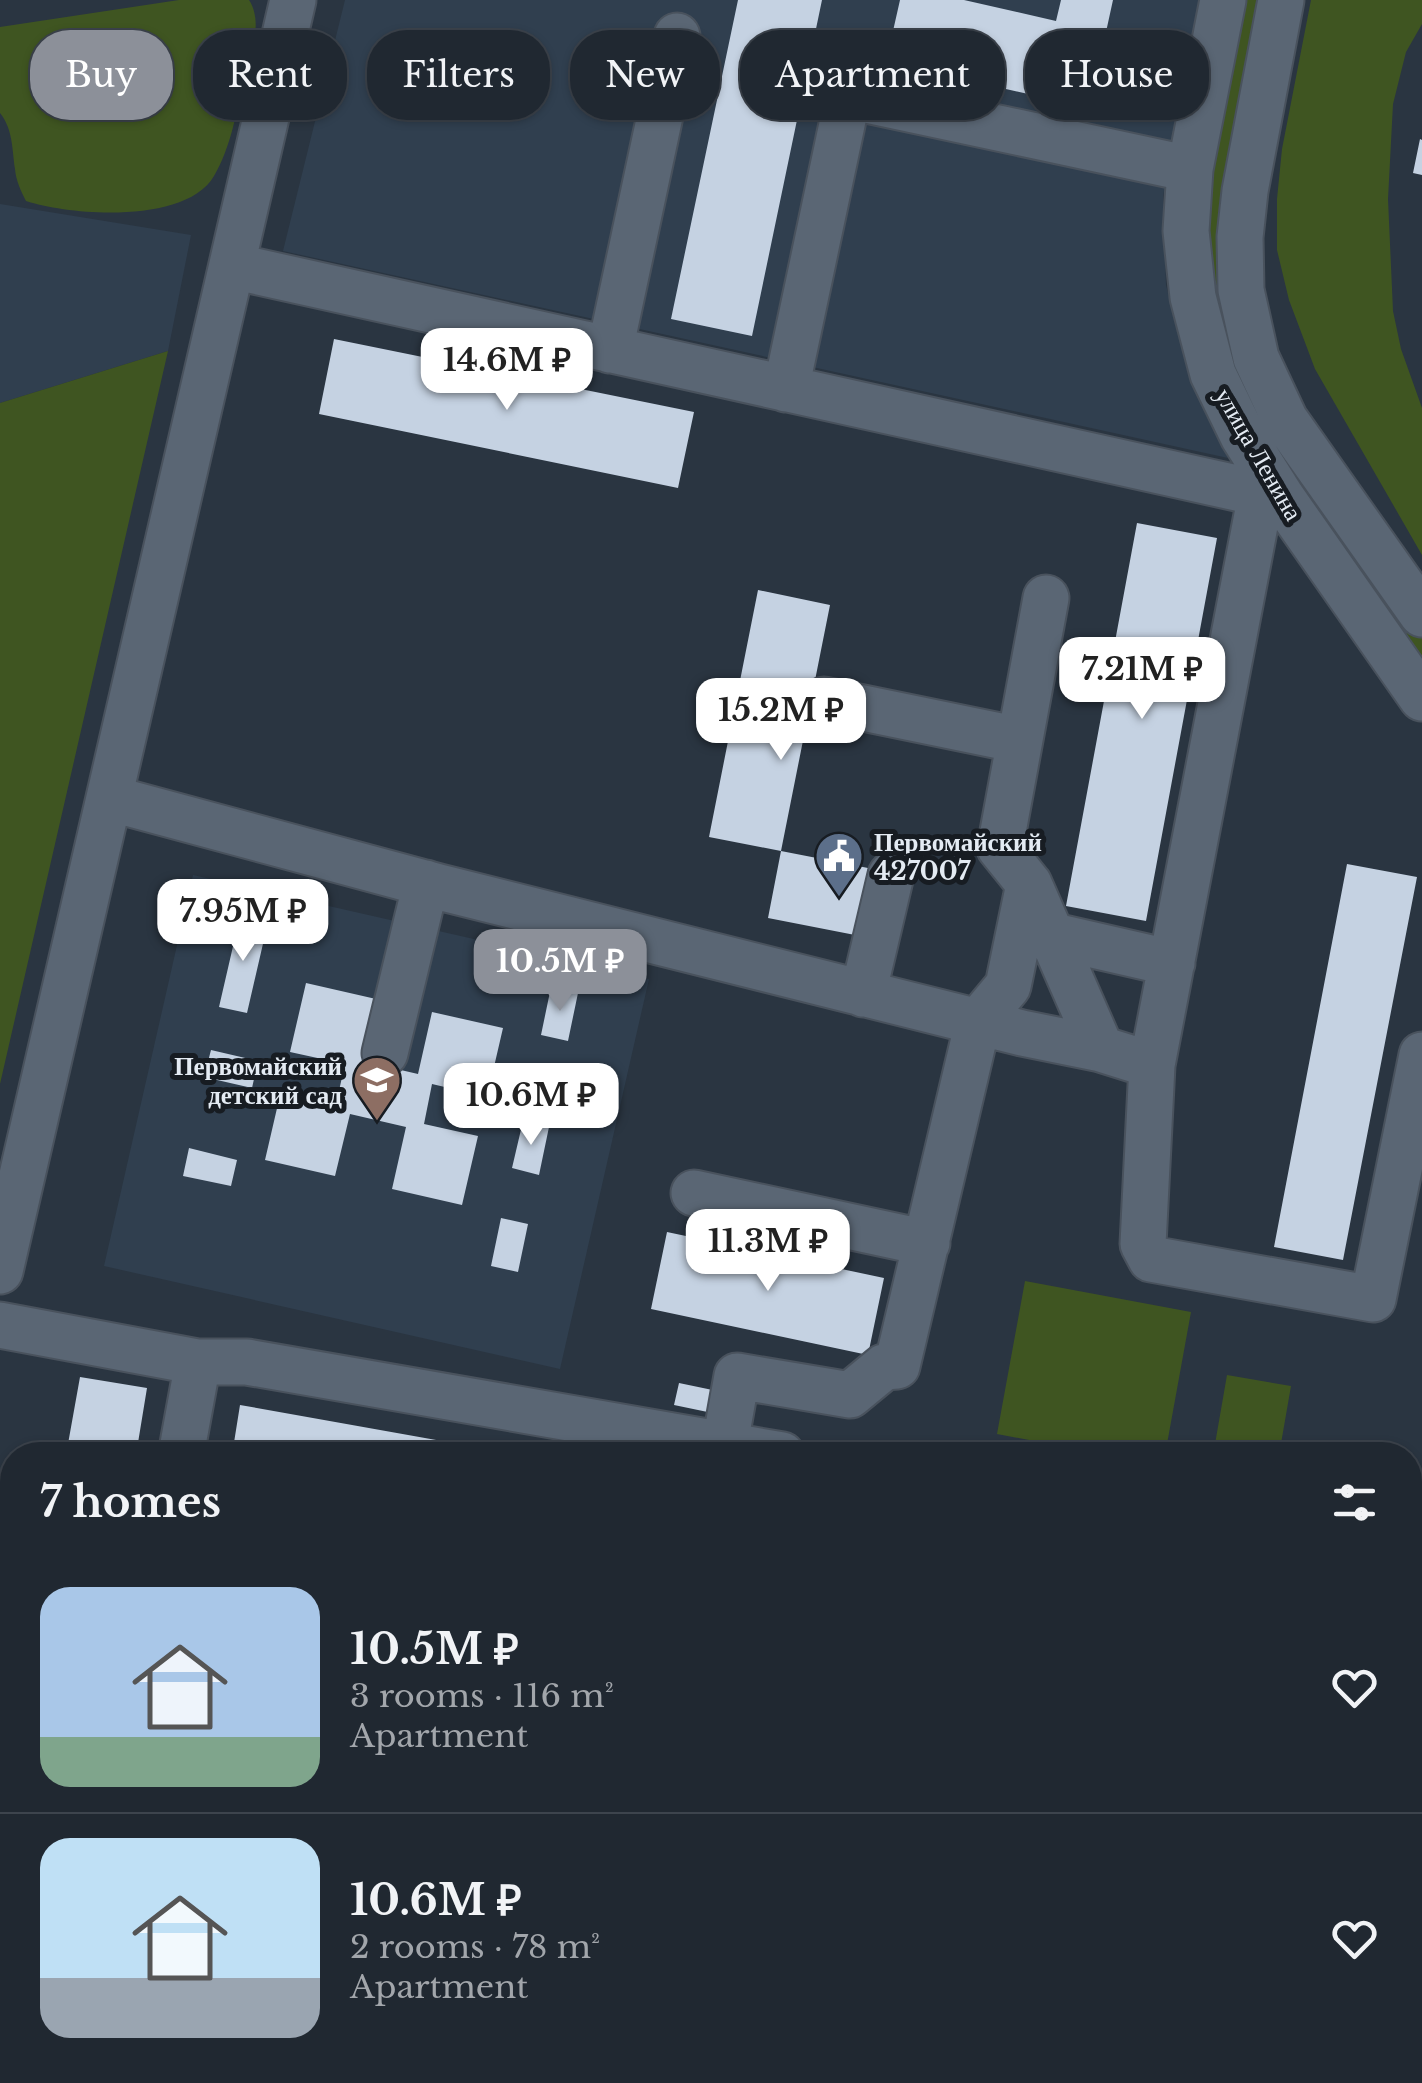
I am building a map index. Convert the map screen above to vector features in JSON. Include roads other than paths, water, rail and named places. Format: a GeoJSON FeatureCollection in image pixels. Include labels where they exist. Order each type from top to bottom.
{"type":"FeatureCollection","features":[{"type":"Feature","properties":{"kind":"street"},"geometry":{"type":"LineString","coordinates":[[0,1271],[293,0]]}},
{"type":"Feature","properties":{"kind":"street","name":"улица Ленина"},"geometry":{"type":"LineString","coordinates":[[1224,0],[1190,170],[1186,231],[1194,297],[1213,374],[1271,496],[1422,698]]}},
{"type":"Feature","properties":{"kind":"street","name":"улица Ленина"},"geometry":{"type":"LineString","coordinates":[[1281,0],[1240,237],[1241,290],[1256,358],[1285,420],[1422,614]]}},
{"type":"Feature","properties":{"kind":"street"},"geometry":{"type":"LineString","coordinates":[[786,389],[848,96],[1190,170]]}},
{"type":"Feature","properties":{"kind":"street"},"geometry":{"type":"LineString","coordinates":[[610,350],[659,120]]}},
{"type":"Feature","properties":{"kind":"street"},"geometry":{"type":"LineString","coordinates":[[232,266],[1271,496],[1152,1065],[1143,1244],[1152,1259],[1372,1299],[1422,1056]]}},
{"type":"Feature","properties":{"kind":"street"},"geometry":{"type":"LineString","coordinates":[[1046,598],[1000,848],[1028,884],[1036,932],[1101,1049]]}},
{"type":"Feature","properties":{"kind":"street"},"geometry":{"type":"LineString","coordinates":[[824,700],[1020,740]]}},
{"type":"Feature","properties":{"kind":"street"},"geometry":{"type":"LineString","coordinates":[[109,798],[426,883],[863,994],[1101,1049],[1152,1065]]}},
{"type":"Feature","properties":{"kind":"street"},"geometry":{"type":"LineString","coordinates":[[863,994],[891,875]]}},
{"type":"Feature","properties":{"kind":"street"},"geometry":{"type":"LineString","coordinates":[[386,1053],[426,883]]}},
{"type":"Feature","properties":{"kind":"street"},"geometry":{"type":"LineString","coordinates":[[1036,932],[1172,963]]}},
{"type":"Feature","properties":{"kind":"street"},"geometry":{"type":"LineString","coordinates":[[725,1442],[737,1376],[850,1395],[884,1367],[897,1366],[978,1022],[1008,986],[1036,932]]}},
{"type":"Feature","properties":{"kind":"street"},"geometry":{"type":"LineString","coordinates":[[694,1194],[926,1243]]}},
{"type":"Feature","properties":{"kind":"street"},"geometry":{"type":"LineString","coordinates":[[0,1325],[198,1362],[247,1362],[681,1442]]}},
{"type":"Feature","properties":{"kind":"street"},"geometry":{"type":"LineString","coordinates":[[183,1442],[198,1362]]}},
{"type":"Feature","properties":{"kind":"place","name":"Первомайский 427007"},"geometry":{"type":"Point","coordinates":[839,898]}},
{"type":"Feature","properties":{"kind":"place","name":"Первомайский детский сад"},"geometry":{"type":"Point","coordinates":[377,1122]}}]}
